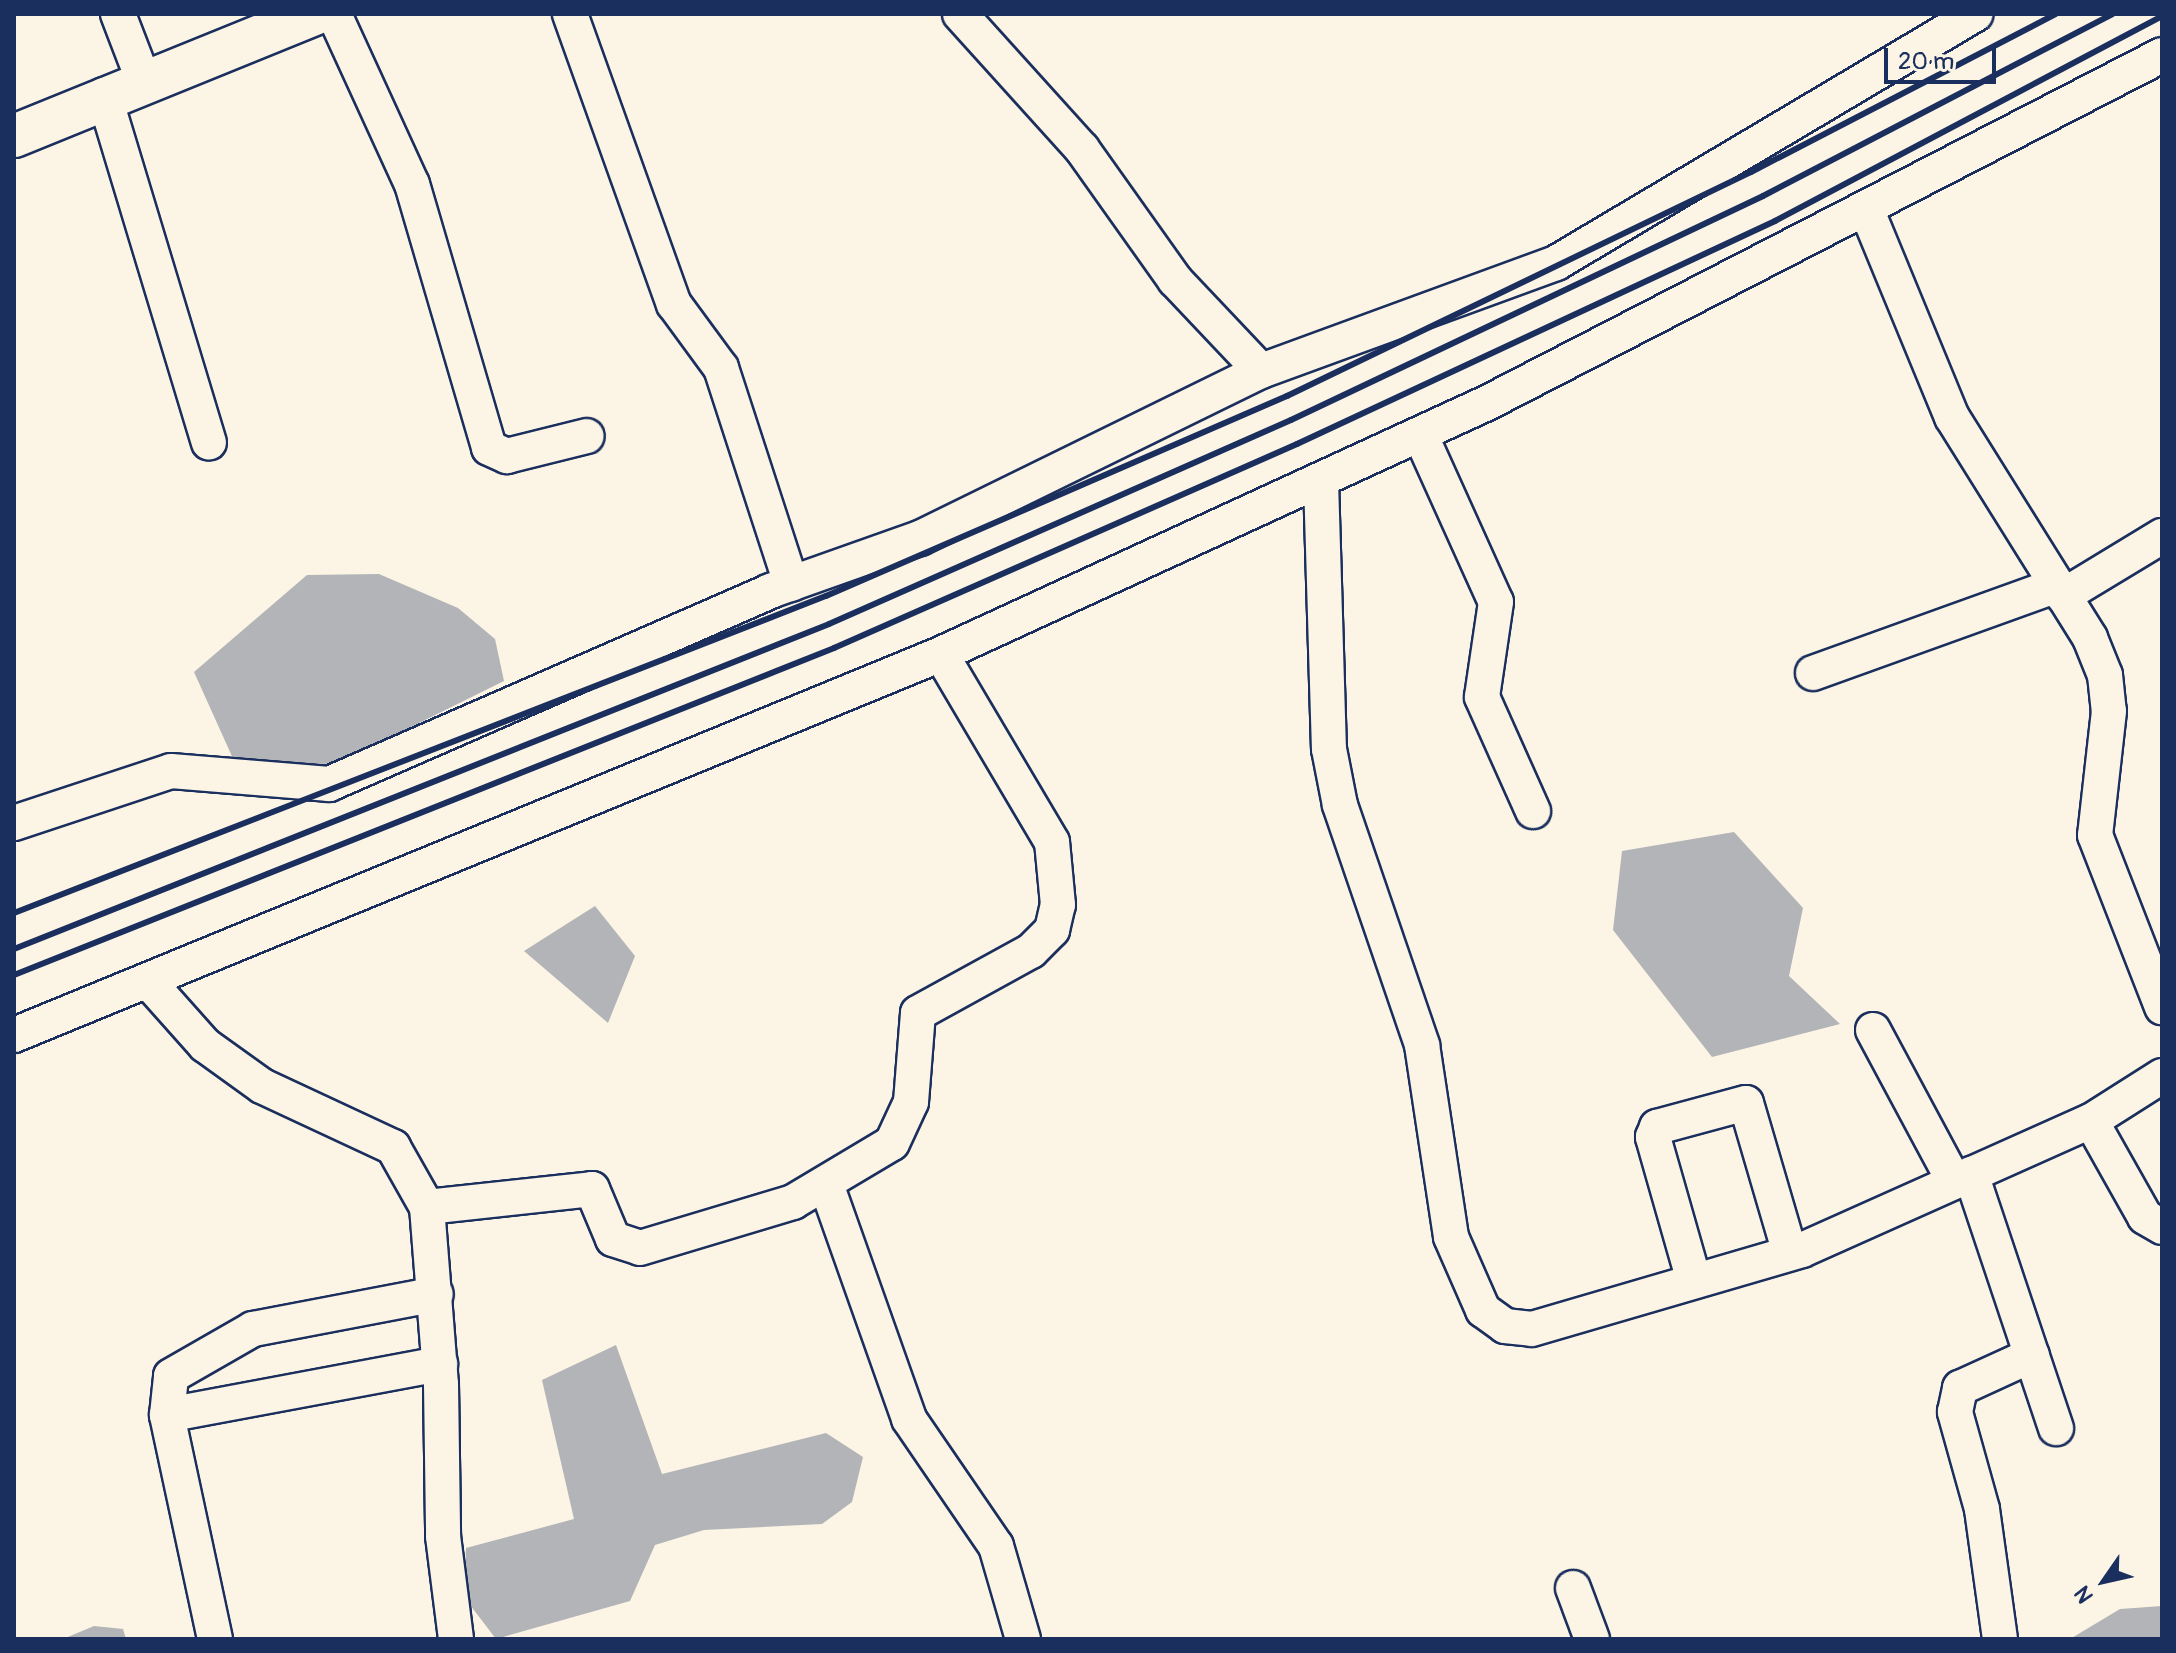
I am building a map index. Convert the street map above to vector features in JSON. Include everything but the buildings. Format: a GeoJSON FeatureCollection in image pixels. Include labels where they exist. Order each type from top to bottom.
{"type":"FeatureCollection","features":[{"type":"Feature","properties":{"kind":"street"},"geometry":{"type":"LineString","coordinates":[[118,14],[143,79]]}},
{"type":"Feature","properties":{"kind":"street"},"geometry":{"type":"LineString","coordinates":[[14,136],[143,79],[314,14]]}},
{"type":"Feature","properties":{"kind":"street"},"geometry":{"type":"LineString","coordinates":[[334,14],[412,184],[489,448],[507,456],[587,436]]}},
{"type":"Feature","properties":{"kind":"street"},"geometry":{"type":"LineString","coordinates":[[570,14],[674,304],[721,368],[791,584]]}},
{"type":"Feature","properties":{"kind":"street"},"geometry":{"type":"LineString","coordinates":[[960,14],[1082,149],[1175,280],[1261,371]]}},
{"type":"Feature","properties":{"kind":"street"},"geometry":{"type":"LineString","coordinates":[[14,823],[171,771],[329,784],[791,584],[920,538],[1261,371],[1556,263],[1976,14]]}},
{"type":"Feature","properties":{"kind":"street"},"geometry":{"type":"LineString","coordinates":[[14,1035],[941,654],[1321,481],[1867,211],[2162,55]]}},
{"type":"Feature","properties":{"kind":"street"},"geometry":{"type":"LineString","coordinates":[[104,95],[209,442]]}},
{"type":"Feature","properties":{"kind":"street"},"geometry":{"type":"LineString","coordinates":[[1867,211],[1952,417],[2060,590],[2105,675],[2109,711],[2095,835],[2162,1007]]}},
{"type":"Feature","properties":{"kind":"street"},"geometry":{"type":"LineString","coordinates":[[1420,434],[1496,602],[1498,629],[1482,697],[1533,811]]}},
{"type":"Feature","properties":{"kind":"street"},"geometry":{"type":"LineString","coordinates":[[1321,481],[1329,749],[1340,805],[1422,1045],[1451,1237],[1464,1278],[1483,1310],[1505,1326],[1532,1329],[1790,1253],[2091,1121],[2162,1076]]}},
{"type":"Feature","properties":{"kind":"street"},"geometry":{"type":"LineString","coordinates":[[1813,673],[2060,590],[2162,536]]}},
{"type":"Feature","properties":{"kind":"street"},"geometry":{"type":"LineString","coordinates":[[427,1207],[592,1189],[613,1239],[640,1248],[728,1225],[826,1184],[865,1163],[905,1126],[918,1013],[1031,951],[1052,930],[1058,905],[1052,842],[941,654]]}},
{"type":"Feature","properties":{"kind":"street"},"geometry":{"type":"LineString","coordinates":[[148,981],[205,1045],[262,1086],[393,1147],[427,1207],[440,1364],[443,1536],[456,1639]]}},
{"type":"Feature","properties":{"kind":"street"},"geometry":{"type":"LineString","coordinates":[[1873,1030],[1962,1178],[2032,1355],[2056,1428]]}},
{"type":"Feature","properties":{"kind":"street"},"geometry":{"type":"LineString","coordinates":[[1694,1281],[1653,1137],[1657,1127],[1746,1103],[1790,1253]]}},
{"type":"Feature","properties":{"kind":"street"},"geometry":{"type":"LineString","coordinates":[[2091,1121],[2145,1217],[2162,1227]]}},
{"type":"Feature","properties":{"kind":"street"},"geometry":{"type":"LineString","coordinates":[[826,1184],[909,1419],[996,1546],[1023,1639]]}},
{"type":"Feature","properties":{"kind":"street"},"geometry":{"type":"LineString","coordinates":[[215,1639],[167,1415],[171,1376],[210,1348],[300,1316],[436,1294]]}},
{"type":"Feature","properties":{"kind":"street"},"geometry":{"type":"LineString","coordinates":[[2000,1639],[1982,1509],[1955,1412],[1960,1388],[2032,1355]]}},
{"type":"Feature","properties":{"kind":"street"},"geometry":{"type":"LineString","coordinates":[[167,1415],[440,1364]]}},
{"type":"Feature","properties":{"kind":"street"},"geometry":{"type":"LineString","coordinates":[[1573,1588],[1592,1639]]}},
{"type":"Feature","properties":{"kind":"shaded area"},"geometry":{"type":"Polygon","coordinates":[[[379,574],[458,608],[495,639],[504,681],[336,764],[235,763],[194,672],[307,575],[379,574]]]}},
{"type":"Feature","properties":{"kind":"shaded area"},"geometry":{"type":"Polygon","coordinates":[[[1734,832],[1803,908],[1789,976],[1840,1024],[1712,1057],[1613,930],[1622,851],[1734,832]]]}},
{"type":"Feature","properties":{"kind":"shaded area"},"geometry":{"type":"Polygon","coordinates":[[[595,906],[635,956],[608,1023],[524,951],[595,906]]]}},
{"type":"Feature","properties":{"kind":"shaded area"},"geometry":{"type":"Polygon","coordinates":[[[616,1345],[662,1474],[826,1433],[863,1457],[852,1502],[822,1524],[704,1530],[655,1545],[630,1601],[496,1639],[464,1597],[466,1548],[574,1519],[542,1380],[616,1345]]]}},
{"type":"Feature","properties":{"kind":"shaded area"},"geometry":{"type":"Polygon","coordinates":[[[2162,1606],[2162,1639],[2070,1639],[2120,1609],[2162,1606]]]}},
{"type":"Feature","properties":{"kind":"shaded area"},"geometry":{"type":"Polygon","coordinates":[[[94,1626],[123,1629],[126,1639],[63,1639],[94,1626]]]}},
{"type":"Feature","properties":{"kind":"railway"},"geometry":{"type":"LineString","coordinates":[[14,913],[826,596],[1287,396],[1751,172],[2056,14]]}},
{"type":"Feature","properties":{"kind":"railway"},"geometry":{"type":"LineString","coordinates":[[14,949],[829,624],[1291,420],[1763,196],[2112,14]]}},
{"type":"Feature","properties":{"kind":"railway"},"geometry":{"type":"LineString","coordinates":[[14,975],[834,648],[1297,444],[1775,221],[2162,16]]}}]}
